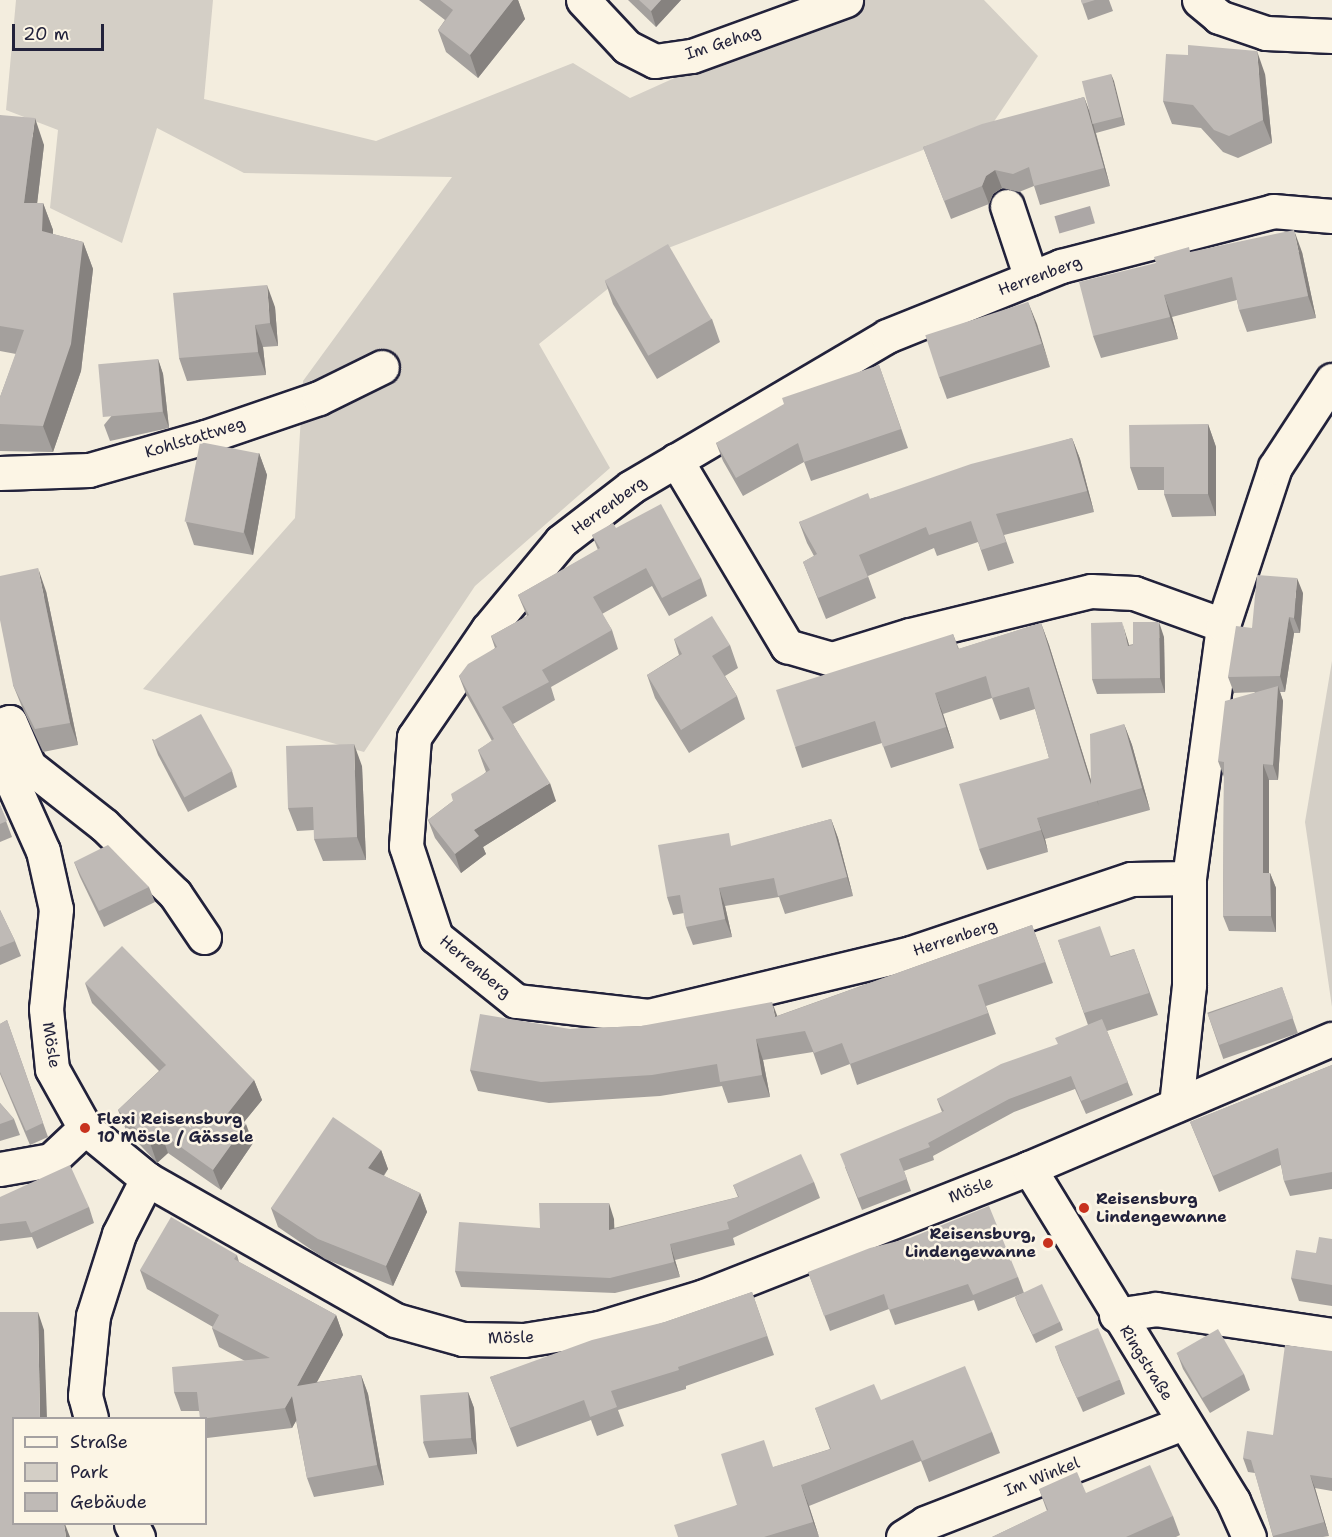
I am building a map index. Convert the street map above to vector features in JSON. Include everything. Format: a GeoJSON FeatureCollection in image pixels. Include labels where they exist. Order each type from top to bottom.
{"type":"FeatureCollection","features":[{"type":"Feature","properties":{"kind":"street","name":"Im Gehag"},"geometry":{"type":"LineString","coordinates":[[583,0],[627,47],[655,60],[692,56],[846,0]]}},
{"type":"Feature","properties":{"kind":"street"},"geometry":{"type":"LineString","coordinates":[[1199,0],[1219,17],[1266,33],[1332,36]]}},
{"type":"Feature","properties":{"kind":"street"},"geometry":{"type":"LineString","coordinates":[[1007,206],[1031,278]]}},
{"type":"Feature","properties":{"kind":"street","name":"Herrenberg"},"geometry":{"type":"LineString","coordinates":[[1189,878],[1131,879],[910,953],[648,1016],[516,1001],[436,937],[426,867],[406,846],[414,737],[488,629],[561,541],[631,487],[887,336],[1061,266],[1273,211],[1332,216]]}},
{"type":"Feature","properties":{"kind":"street","name":"Kohlstattweg"},"geometry":{"type":"LineString","coordinates":[[0,473],[89,470],[205,437],[319,398],[382,368]]}},
{"type":"Feature","properties":{"kind":"street"},"geometry":{"type":"LineString","coordinates":[[1176,1105],[1189,985],[1189,878],[1223,625],[1275,467],[1332,380]]}},
{"type":"Feature","properties":{"kind":"street"},"geometry":{"type":"LineString","coordinates":[[676,460],[787,646],[832,659],[910,635],[1091,591],[1134,593],[1223,625]]}},
{"type":"Feature","properties":{"kind":"street"},"geometry":{"type":"LineString","coordinates":[[0,725],[10,722],[29,766],[104,825],[175,894],[204,938]]}},
{"type":"Feature","properties":{"kind":"street","name":"Mösle"},"geometry":{"type":"LineString","coordinates":[[0,755],[43,851],[56,909],[46,1009],[52,1069],[85,1128],[147,1179],[395,1320],[463,1339],[524,1340],[599,1328],[704,1296],[1029,1168],[1332,1039]]}},
{"type":"Feature","properties":{"kind":"street"},"geometry":{"type":"LineString","coordinates":[[0,1169],[51,1160],[85,1128]]}},
{"type":"Feature","properties":{"kind":"street"},"geometry":{"type":"LineString","coordinates":[[1029,1168],[1116,1315]]}},
{"type":"Feature","properties":{"kind":"street"},"geometry":{"type":"LineString","coordinates":[[91,1417],[85,1396],[93,1316],[119,1234],[147,1179]]}},
{"type":"Feature","properties":{"kind":"street","name":"Ringstraße"},"geometry":{"type":"LineString","coordinates":[[1249,1537],[1233,1501],[1116,1315],[1156,1309],[1332,1335]]}},
{"type":"Feature","properties":{"kind":"street","name":"Im Winkel"},"geometry":{"type":"LineString","coordinates":[[903,1537],[925,1523],[1183,1423]]}},
{"type":"Feature","properties":{"kind":"green space"},"geometry":{"type":"Polygon","coordinates":[[[16,0],[213,0],[204,99],[376,141],[573,63],[630,98],[779,31],[788,0],[984,0],[1038,56],[993,123],[650,255],[539,344],[610,468],[475,586],[364,752],[143,689],[295,518],[303,381],[452,177],[244,173],[157,128],[122,243],[50,208],[58,130],[6,110],[16,0]]]}},
{"type":"Feature","properties":{"kind":"green space"},"geometry":{"type":"Polygon","coordinates":[[[1332,661],[1332,1007],[1305,822],[1332,661]]]}},
{"type":"Feature","properties":{"kind":"shaded area"},"geometry":{"type":"Polygon","coordinates":[[[1090,206],[1095,223],[1059,234],[1054,216],[1090,206]]]}},
{"type":"Feature","properties":{"kind":"building"},"geometry":{"type":"Polygon","coordinates":[[[440,0],[513,0],[470,55],[438,30],[453,10],[440,0]]]}},
{"type":"Feature","properties":{"kind":"building"},"geometry":{"type":"Polygon","coordinates":[[[639,0],[661,0],[651,11],[639,0]]]}},
{"type":"Feature","properties":{"kind":"building"},"geometry":{"type":"Polygon","coordinates":[[[1081,0],[1095,0],[1082,4],[1081,0]]]}},
{"type":"Feature","properties":{"kind":"building"},"geometry":{"type":"Polygon","coordinates":[[[1188,45],[1257,51],[1263,120],[1229,136],[1214,130],[1193,105],[1163,101],[1166,54],[1188,55],[1188,45]]]}},
{"type":"Feature","properties":{"kind":"building"},"geometry":{"type":"Polygon","coordinates":[[[1111,74],[1122,117],[1093,124],[1082,81],[1111,74]]]}},
{"type":"Feature","properties":{"kind":"building"},"geometry":{"type":"Polygon","coordinates":[[[1084,97],[1104,168],[1034,186],[1029,167],[1013,174],[995,170],[986,176],[982,186],[944,201],[923,147],[982,124],[1084,97]]]}},
{"type":"Feature","properties":{"kind":"building"},"geometry":{"type":"Polygon","coordinates":[[[0,115],[35,118],[24,203],[43,203],[42,231],[83,242],[71,344],[43,426],[0,424],[0,397],[24,330],[0,326],[0,115]]]}},
{"type":"Feature","properties":{"kind":"building"},"geometry":{"type":"Polygon","coordinates":[[[1294,230],[1308,296],[1239,310],[1232,277],[1164,295],[1170,317],[1093,336],[1079,282],[1156,263],[1154,257],[1189,247],[1190,252],[1294,230]]]}},
{"type":"Feature","properties":{"kind":"building"},"geometry":{"type":"Polygon","coordinates":[[[668,244],[712,319],[648,356],[605,280],[668,244]]]}},
{"type":"Feature","properties":{"kind":"building"},"geometry":{"type":"Polygon","coordinates":[[[267,285],[270,323],[255,325],[258,352],[179,358],[173,293],[267,285]]]}},
{"type":"Feature","properties":{"kind":"building"},"geometry":{"type":"Polygon","coordinates":[[[1028,302],[1042,344],[939,377],[925,335],[1028,302]]]}},
{"type":"Feature","properties":{"kind":"building"},"geometry":{"type":"Polygon","coordinates":[[[158,359],[163,412],[103,417],[98,364],[158,359]]]}},
{"type":"Feature","properties":{"kind":"building"},"geometry":{"type":"Polygon","coordinates":[[[879,365],[901,429],[804,462],[798,443],[736,478],[716,443],[784,404],[782,398],[879,365]]]}},
{"type":"Feature","properties":{"kind":"building"},"geometry":{"type":"Polygon","coordinates":[[[1208,424],[1208,494],[1164,494],[1164,467],[1130,467],[1129,425],[1208,424]]]}},
{"type":"Feature","properties":{"kind":"building"},"geometry":{"type":"Polygon","coordinates":[[[1072,438],[1087,491],[996,514],[1006,542],[981,550],[971,521],[929,535],[926,527],[859,555],[868,577],[818,598],[803,562],[817,554],[799,522],[868,493],[870,499],[971,464],[1072,438]]]}},
{"type":"Feature","properties":{"kind":"building"},"geometry":{"type":"Polygon","coordinates":[[[200,442],[259,453],[243,533],[185,522],[200,442]]]}},
{"type":"Feature","properties":{"kind":"building"},"geometry":{"type":"Polygon","coordinates":[[[661,504],[701,578],[662,598],[646,568],[593,597],[612,630],[542,670],[549,682],[502,707],[550,783],[474,830],[479,836],[455,854],[428,820],[453,801],[451,794],[490,770],[478,750],[494,739],[459,676],[468,664],[497,647],[491,636],[529,615],[518,595],[600,548],[592,535],[613,523],[616,528],[661,504]]]}},
{"type":"Feature","properties":{"kind":"building"},"geometry":{"type":"Polygon","coordinates":[[[38,568],[70,723],[35,729],[13,685],[0,620],[0,576],[38,568]]]}},
{"type":"Feature","properties":{"kind":"building"},"geometry":{"type":"Polygon","coordinates":[[[1257,575],[1297,578],[1294,618],[1289,617],[1280,676],[1228,677],[1236,626],[1252,628],[1257,575]]]}},
{"type":"Feature","properties":{"kind":"building"},"geometry":{"type":"Polygon","coordinates":[[[712,616],[730,645],[712,656],[737,696],[681,730],[647,675],[682,654],[674,639],[712,616]]]}},
{"type":"Feature","properties":{"kind":"building"},"geometry":{"type":"Polygon","coordinates":[[[1122,622],[1128,646],[1133,645],[1133,622],[1159,622],[1160,678],[1092,679],[1091,623],[1122,622]]]}},
{"type":"Feature","properties":{"kind":"building"},"geometry":{"type":"Polygon","coordinates":[[[1041,623],[1091,785],[1090,734],[1124,724],[1142,788],[1037,818],[1041,830],[979,849],[959,784],[1049,758],[1029,687],[992,698],[986,676],[935,693],[946,727],[883,747],[875,721],[795,747],[776,690],[953,634],[958,649],[1041,623]]]}},
{"type":"Feature","properties":{"kind":"building"},"geometry":{"type":"Polygon","coordinates":[[[1278,686],[1273,765],[1263,764],[1263,873],[1270,873],[1271,916],[1223,916],[1224,762],[1218,761],[1225,701],[1278,686]]]}},
{"type":"Feature","properties":{"kind":"building"},"geometry":{"type":"Polygon","coordinates":[[[201,714],[233,771],[184,798],[153,741],[201,714]]]}},
{"type":"Feature","properties":{"kind":"building"},"geometry":{"type":"Polygon","coordinates":[[[354,744],[357,837],[314,839],[313,807],[288,808],[286,746],[354,744]]]}},
{"type":"Feature","properties":{"kind":"building"},"geometry":{"type":"Polygon","coordinates":[[[0,805],[7,821],[0,824],[0,805]]]}},
{"type":"Feature","properties":{"kind":"building"},"geometry":{"type":"Polygon","coordinates":[[[831,819],[847,877],[778,896],[774,878],[719,888],[725,919],[686,927],[680,895],[667,897],[658,845],[729,833],[731,846],[831,819]]]}},
{"type":"Feature","properties":{"kind":"building"},"geometry":{"type":"Polygon","coordinates":[[[108,845],[149,887],[99,911],[74,862],[108,845]]]}},
{"type":"Feature","properties":{"kind":"building"},"geometry":{"type":"Polygon","coordinates":[[[0,910],[15,941],[0,947],[0,910]]]}},
{"type":"Feature","properties":{"kind":"building"},"geometry":{"type":"Polygon","coordinates":[[[1032,925],[1045,962],[978,985],[988,1013],[850,1064],[842,1043],[814,1053],[805,1031],[756,1039],[762,1075],[720,1082],[717,1064],[652,1075],[541,1082],[470,1070],[480,1014],[570,1029],[641,1026],[772,1002],[775,1017],[1032,925]]]}},
{"type":"Feature","properties":{"kind":"building"},"geometry":{"type":"Polygon","coordinates":[[[1100,926],[1111,957],[1134,949],[1149,993],[1084,1013],[1058,940],[1100,926]]]}},
{"type":"Feature","properties":{"kind":"building"},"geometry":{"type":"Polygon","coordinates":[[[122,946],[254,1080],[228,1113],[246,1124],[213,1170],[161,1133],[150,1143],[118,1110],[166,1065],[85,983],[122,946]]]}},
{"type":"Feature","properties":{"kind":"building"},"geometry":{"type":"Polygon","coordinates":[[[1282,987],[1293,1018],[1219,1045],[1208,1014],[1282,987]]]}},
{"type":"Feature","properties":{"kind":"building"},"geometry":{"type":"Polygon","coordinates":[[[1102,1019],[1128,1082],[1081,1101],[1071,1076],[1009,1099],[928,1143],[930,1147],[899,1159],[907,1179],[858,1198],[840,1154],[944,1111],[937,1099],[1001,1064],[1058,1044],[1055,1038],[1102,1019]]]}},
{"type":"Feature","properties":{"kind":"building"},"geometry":{"type":"Polygon","coordinates":[[[7,1020],[43,1123],[26,1131],[0,1072],[0,1024],[7,1020]]]}},
{"type":"Feature","properties":{"kind":"building"},"geometry":{"type":"Polygon","coordinates":[[[1332,1065],[1332,1172],[1284,1181],[1278,1148],[1213,1176],[1190,1122],[1332,1065]]]}},
{"type":"Feature","properties":{"kind":"building"},"geometry":{"type":"Polygon","coordinates":[[[0,1103],[14,1119],[0,1124],[0,1103]]]}},
{"type":"Feature","properties":{"kind":"building"},"geometry":{"type":"Polygon","coordinates":[[[333,1117],[381,1150],[368,1168],[420,1193],[386,1266],[318,1239],[271,1208],[333,1117]]]}},
{"type":"Feature","properties":{"kind":"building"},"geometry":{"type":"Polygon","coordinates":[[[801,1154],[814,1182],[727,1222],[729,1229],[670,1244],[674,1262],[610,1278],[455,1271],[459,1222],[540,1228],[539,1203],[609,1203],[609,1230],[739,1197],[733,1185],[801,1154]]]}},
{"type":"Feature","properties":{"kind":"building"},"geometry":{"type":"Polygon","coordinates":[[[70,1165],[89,1207],[31,1233],[26,1221],[0,1224],[0,1197],[70,1165]]]}},
{"type":"Feature","properties":{"kind":"building"},"geometry":{"type":"Polygon","coordinates":[[[989,1206],[1018,1277],[973,1295],[968,1284],[889,1310],[884,1294],[824,1316],[808,1272],[870,1248],[910,1238],[989,1206]]]}},
{"type":"Feature","properties":{"kind":"building"},"geometry":{"type":"Polygon","coordinates":[[[171,1217],[237,1255],[234,1259],[336,1315],[297,1386],[361,1375],[377,1465],[307,1478],[292,1396],[285,1408],[207,1418],[200,1417],[197,1392],[174,1392],[172,1367],[270,1358],[212,1328],[219,1315],[140,1270],[171,1217]]]}},
{"type":"Feature","properties":{"kind":"building"},"geometry":{"type":"Polygon","coordinates":[[[1319,1237],[1332,1239],[1332,1285],[1291,1278],[1296,1250],[1316,1253],[1319,1237]]]}},
{"type":"Feature","properties":{"kind":"building"},"geometry":{"type":"Polygon","coordinates":[[[1042,1284],[1060,1322],[1033,1335],[1015,1297],[1042,1284]]]}},
{"type":"Feature","properties":{"kind":"building"},"geometry":{"type":"Polygon","coordinates":[[[752,1292],[767,1336],[678,1367],[679,1370],[611,1391],[617,1407],[590,1417],[584,1400],[510,1428],[490,1377],[592,1340],[665,1322],[752,1292]]]}},
{"type":"Feature","properties":{"kind":"building"},"geometry":{"type":"Polygon","coordinates":[[[0,1312],[38,1312],[40,1417],[12,1417],[12,1525],[64,1525],[66,1537],[0,1537],[0,1312]]]}},
{"type":"Feature","properties":{"kind":"building"},"geometry":{"type":"Polygon","coordinates":[[[1098,1328],[1120,1380],[1077,1398],[1055,1346],[1098,1328]]]}},
{"type":"Feature","properties":{"kind":"building"},"geometry":{"type":"Polygon","coordinates":[[[1218,1329],[1244,1374],[1202,1398],[1176,1353],[1218,1329]]]}},
{"type":"Feature","properties":{"kind":"building"},"geometry":{"type":"Polygon","coordinates":[[[1285,1345],[1332,1351],[1332,1478],[1310,1475],[1324,1522],[1273,1536],[1251,1460],[1243,1458],[1247,1431],[1273,1435],[1285,1345]]]}},
{"type":"Feature","properties":{"kind":"building"},"geometry":{"type":"Polygon","coordinates":[[[965,1366],[992,1432],[922,1461],[913,1440],[801,1485],[813,1522],[764,1537],[678,1537],[674,1525],[737,1505],[721,1454],[764,1440],[773,1467],[831,1449],[815,1408],[874,1384],[881,1400],[965,1366]]]}},
{"type":"Feature","properties":{"kind":"building"},"geometry":{"type":"Polygon","coordinates":[[[468,1392],[471,1438],[423,1441],[420,1395],[468,1392]]]}},
{"type":"Feature","properties":{"kind":"building"},"geometry":{"type":"Polygon","coordinates":[[[1150,1465],[1173,1516],[1126,1537],[992,1537],[1048,1510],[1039,1489],[1077,1472],[1086,1493],[1150,1465]]]}},
{"type":"Feature","properties":{"kind":"place","name":"Flexi Reisensburg 10 Mösle / Gässele"},"geometry":{"type":"Point","coordinates":[85,1128]}},
{"type":"Feature","properties":{"kind":"place","name":"Reisensburg Lindengewanne"},"geometry":{"type":"Point","coordinates":[1084,1208]}},
{"type":"Feature","properties":{"kind":"place","name":"Reisensburg, Lindengewanne"},"geometry":{"type":"Point","coordinates":[1048,1243]}}]}
